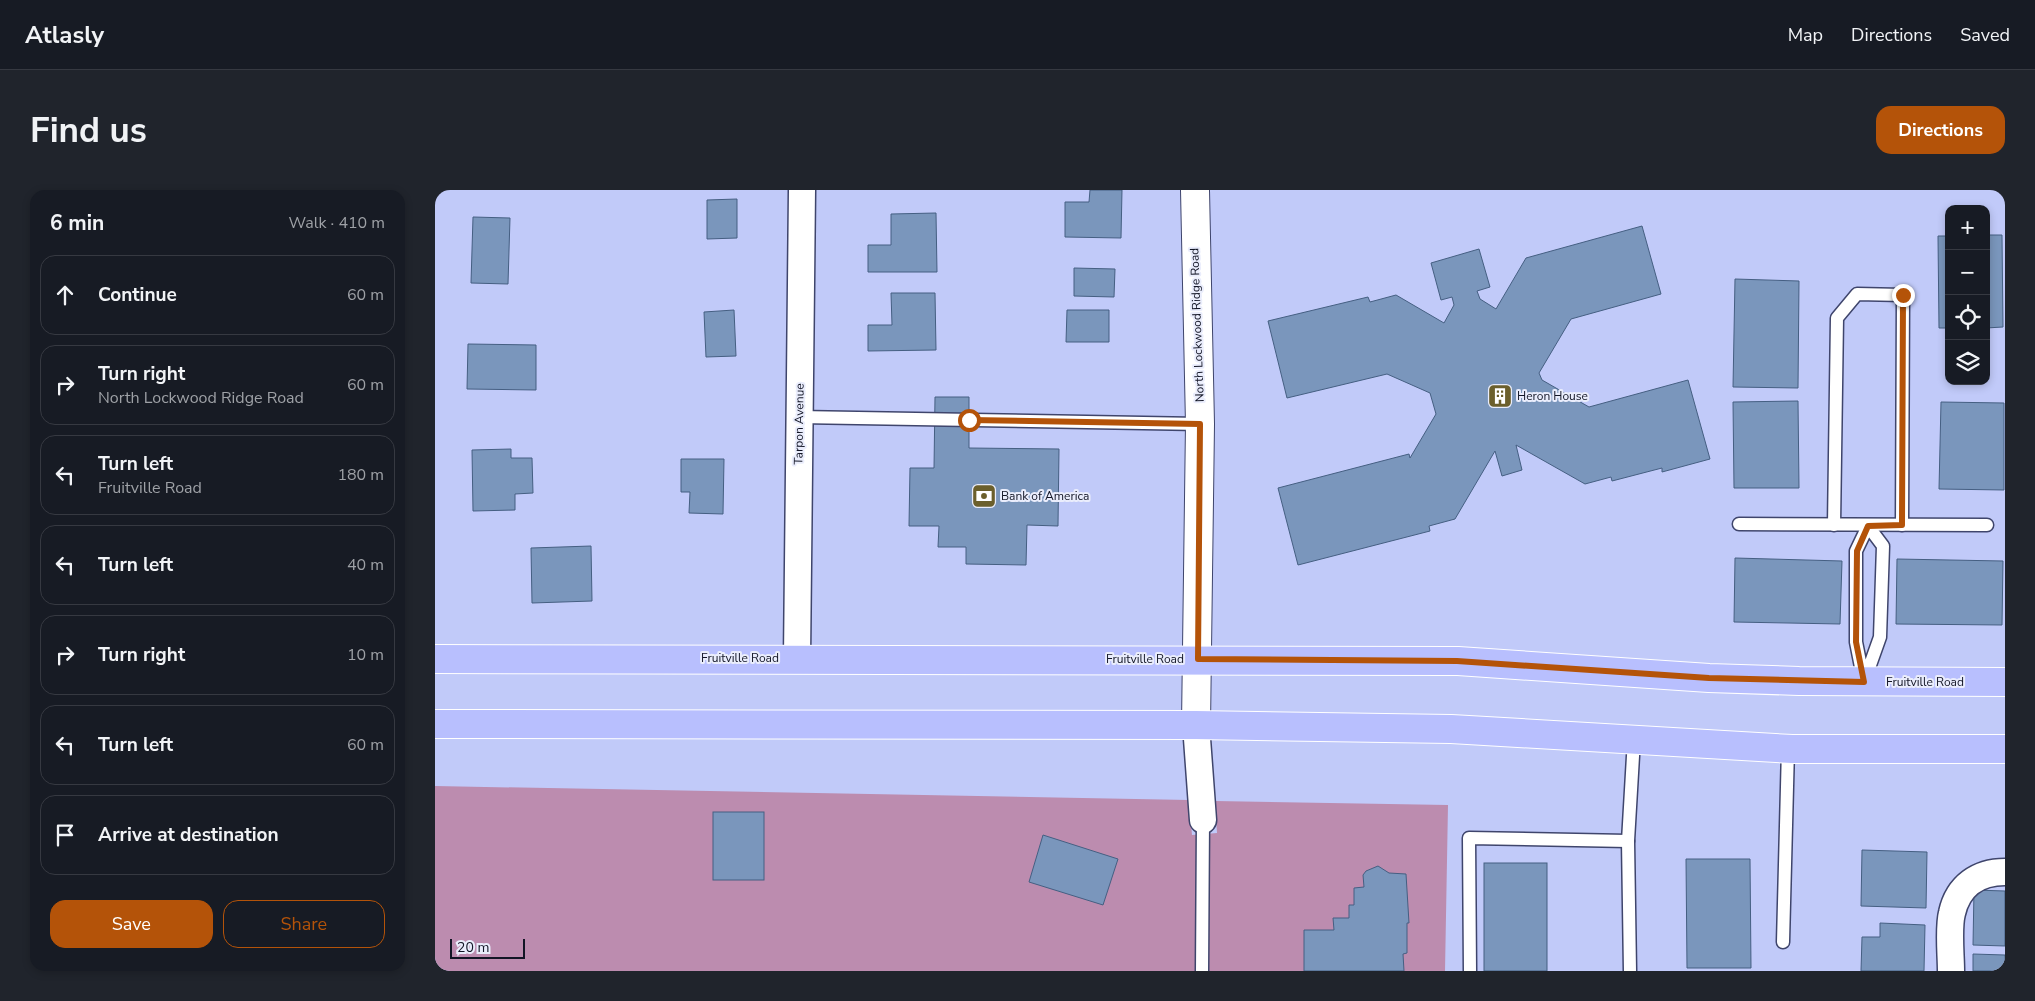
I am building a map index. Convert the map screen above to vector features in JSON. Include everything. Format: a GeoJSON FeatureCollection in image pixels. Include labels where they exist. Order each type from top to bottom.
{"type":"FeatureCollection","features":[{"type":"Feature","properties":{"kind":"main road","name":"Fruitville Road"},"geometry":{"type":"LineString","coordinates":[[435,659],[797,658],[1457,661],[1709,678],[1864,682],[2005,682]]}},
{"type":"Feature","properties":{"kind":"main road"},"geometry":{"type":"LineString","coordinates":[[435,724],[1197,725],[1451,729],[1788,748],[2005,749]]}},
{"type":"Feature","properties":{"kind":"street","name":"Tarpon Avenue"},"geometry":{"type":"LineString","coordinates":[[797,658],[802,190]]}},
{"type":"Feature","properties":{"kind":"street","name":"North Lockwood Ridge Road"},"geometry":{"type":"LineString","coordinates":[[1195,190],[1200,424],[1197,725],[1203,820]]}},
{"type":"Feature","properties":{"kind":"street"},"geometry":{"type":"LineString","coordinates":[[1951,971],[1951,913],[1963,890],[1970,881],[1981,875],[2005,872]]}},
{"type":"Feature","properties":{"kind":"lane"},"geometry":{"type":"LineString","coordinates":[[1834,525],[1837,318],[1857,294],[1903,295],[1902,525]]}},
{"type":"Feature","properties":{"kind":"lane"},"geometry":{"type":"LineString","coordinates":[[799,417],[1200,424]]}},
{"type":"Feature","properties":{"kind":"lane"},"geometry":{"type":"LineString","coordinates":[[1739,524],[1987,525]]}},
{"type":"Feature","properties":{"kind":"lane"},"geometry":{"type":"LineString","coordinates":[[1864,682],[1880,637],[1883,546],[1868,526]]}},
{"type":"Feature","properties":{"kind":"lane"},"geometry":{"type":"LineString","coordinates":[[1864,682],[1856,642],[1857,551],[1868,526]]}},
{"type":"Feature","properties":{"kind":"lane"},"geometry":{"type":"LineString","coordinates":[[1630,971],[1628,841],[1634,739]]}},
{"type":"Feature","properties":{"kind":"lane"},"geometry":{"type":"LineString","coordinates":[[1783,942],[1788,748]]}},
{"type":"Feature","properties":{"kind":"lane"},"geometry":{"type":"LineString","coordinates":[[1203,820],[1203,971]]}},
{"type":"Feature","properties":{"kind":"lane"},"geometry":{"type":"LineString","coordinates":[[1470,971],[1469,838],[1628,841]]}},
{"type":"Feature","properties":{"kind":"shaded area"},"geometry":{"type":"Polygon","coordinates":[[[435,786],[1189,800],[1192,835],[1217,833],[1215,801],[1448,805],[1445,971],[435,971],[435,786]]]}},
{"type":"Feature","properties":{"kind":"building"},"geometry":{"type":"Polygon","coordinates":[[[1090,190],[1122,190],[1121,238],[1065,237],[1065,202],[1089,202],[1090,190]]]}},
{"type":"Feature","properties":{"kind":"building"},"geometry":{"type":"Polygon","coordinates":[[[737,199],[737,238],[707,239],[707,200],[737,199]]]}},
{"type":"Feature","properties":{"kind":"building"},"geometry":{"type":"Polygon","coordinates":[[[936,213],[937,272],[868,272],[868,245],[891,245],[891,214],[936,213]]]}},
{"type":"Feature","properties":{"kind":"building"},"geometry":{"type":"Polygon","coordinates":[[[473,217],[510,218],[508,284],[471,283],[473,217]]]}},
{"type":"Feature","properties":{"kind":"building","name":"Heron House"},"geometry":{"type":"Polygon","coordinates":[[[1642,226],[1661,294],[1571,319],[1539,373],[1542,380],[1589,407],[1688,380],[1710,459],[1662,472],[1662,468],[1612,481],[1611,477],[1585,484],[1516,445],[1522,470],[1502,476],[1495,451],[1455,519],[1429,526],[1430,531],[1298,565],[1278,488],[1409,454],[1410,458],[1436,414],[1430,393],[1387,374],[1287,398],[1268,321],[1368,297],[1370,302],[1396,295],[1444,323],[1454,305],[1452,297],[1441,300],[1431,263],[1479,249],[1490,287],[1477,291],[1480,299],[1496,309],[1526,258],[1642,226]]]}},
{"type":"Feature","properties":{"kind":"building"},"geometry":{"type":"Polygon","coordinates":[[[1990,235],[2002,235],[2003,327],[1990,328],[1990,235]]]}},
{"type":"Feature","properties":{"kind":"building"},"geometry":{"type":"Polygon","coordinates":[[[1938,236],[1945,236],[1945,328],[1939,328],[1938,236]]]}},
{"type":"Feature","properties":{"kind":"building"},"geometry":{"type":"Polygon","coordinates":[[[1074,268],[1115,269],[1114,297],[1074,296],[1074,268]]]}},
{"type":"Feature","properties":{"kind":"building"},"geometry":{"type":"Polygon","coordinates":[[[1735,279],[1799,281],[1798,388],[1733,387],[1735,279]]]}},
{"type":"Feature","properties":{"kind":"building"},"geometry":{"type":"Polygon","coordinates":[[[891,293],[935,293],[936,350],[868,351],[868,325],[892,325],[891,293]]]}},
{"type":"Feature","properties":{"kind":"building"},"geometry":{"type":"Polygon","coordinates":[[[734,310],[736,356],[706,357],[704,312],[734,310]]]}},
{"type":"Feature","properties":{"kind":"building"},"geometry":{"type":"Polygon","coordinates":[[[1067,310],[1109,310],[1109,342],[1066,342],[1067,310]]]}},
{"type":"Feature","properties":{"kind":"building"},"geometry":{"type":"Polygon","coordinates":[[[468,344],[536,345],[536,390],[467,389],[468,344]]]}},
{"type":"Feature","properties":{"kind":"building","name":"Bank of America"},"geometry":{"type":"Polygon","coordinates":[[[935,397],[969,397],[969,448],[1059,449],[1058,526],[1027,525],[1026,565],[966,564],[966,547],[938,547],[939,526],[909,526],[910,468],[934,468],[935,397]]]}},
{"type":"Feature","properties":{"kind":"building"},"geometry":{"type":"Polygon","coordinates":[[[1798,401],[1799,488],[1734,488],[1733,402],[1798,401]]]}},
{"type":"Feature","properties":{"kind":"building"},"geometry":{"type":"Polygon","coordinates":[[[1941,402],[2004,403],[2004,490],[1939,489],[1941,402]]]}},
{"type":"Feature","properties":{"kind":"building"},"geometry":{"type":"Polygon","coordinates":[[[511,449],[511,458],[532,458],[533,493],[515,494],[515,510],[473,511],[472,450],[511,449]]]}},
{"type":"Feature","properties":{"kind":"building"},"geometry":{"type":"Polygon","coordinates":[[[681,459],[724,459],[723,514],[689,513],[690,492],[681,492],[681,459]]]}},
{"type":"Feature","properties":{"kind":"building"},"geometry":{"type":"Polygon","coordinates":[[[591,546],[592,601],[532,603],[531,548],[591,546]]]}},
{"type":"Feature","properties":{"kind":"building"},"geometry":{"type":"Polygon","coordinates":[[[1735,558],[1842,561],[1840,624],[1734,622],[1735,558]]]}},
{"type":"Feature","properties":{"kind":"building"},"geometry":{"type":"Polygon","coordinates":[[[1897,559],[2003,561],[2002,625],[1896,624],[1897,559]]]}},
{"type":"Feature","properties":{"kind":"building"},"geometry":{"type":"Polygon","coordinates":[[[713,812],[764,812],[764,880],[713,880],[713,812]]]}},
{"type":"Feature","properties":{"kind":"building"},"geometry":{"type":"Polygon","coordinates":[[[1043,835],[1118,859],[1103,905],[1029,882],[1043,835]]]}},
{"type":"Feature","properties":{"kind":"building"},"geometry":{"type":"Polygon","coordinates":[[[1862,850],[1927,852],[1926,908],[1861,906],[1862,850]]]}},
{"type":"Feature","properties":{"kind":"building"},"geometry":{"type":"Polygon","coordinates":[[[1686,859],[1750,859],[1751,968],[1687,968],[1686,859]]]}},
{"type":"Feature","properties":{"kind":"building"},"geometry":{"type":"Polygon","coordinates":[[[1484,863],[1547,863],[1547,971],[1484,971],[1484,863]]]}},
{"type":"Feature","properties":{"kind":"building"},"geometry":{"type":"Polygon","coordinates":[[[1378,866],[1389,873],[1406,874],[1409,923],[1407,923],[1407,953],[1403,954],[1404,971],[1304,971],[1304,930],[1334,930],[1333,918],[1349,918],[1349,905],[1354,905],[1354,888],[1364,887],[1363,875],[1366,871],[1378,866]]]}},
{"type":"Feature","properties":{"kind":"building"},"geometry":{"type":"Polygon","coordinates":[[[1974,890],[2005,891],[2005,946],[1973,945],[1974,890]]]}},
{"type":"Feature","properties":{"kind":"building"},"geometry":{"type":"Polygon","coordinates":[[[1880,923],[1925,925],[1924,971],[1861,971],[1862,937],[1880,937],[1880,923]]]}},
{"type":"Feature","properties":{"kind":"building"},"geometry":{"type":"Polygon","coordinates":[[[1973,954],[2005,955],[2005,971],[1973,971],[1973,954]]]}},
{"type":"Feature","properties":{"kind":"place","name":"Heron House"},"geometry":{"type":"Point","coordinates":[1500,396]}},
{"type":"Feature","properties":{"kind":"place","name":"Bank of America"},"geometry":{"type":"Point","coordinates":[984,496]}},
{"type":"Feature","properties":{"kind":"route"},"geometry":{"type":"LineString","coordinates":[[969,420],[1200,424],[1198,659],[1457,661],[1709,678],[1864,682],[1856,642],[1857,551],[1868,526],[1902,525],[1903,295]]}}]}
